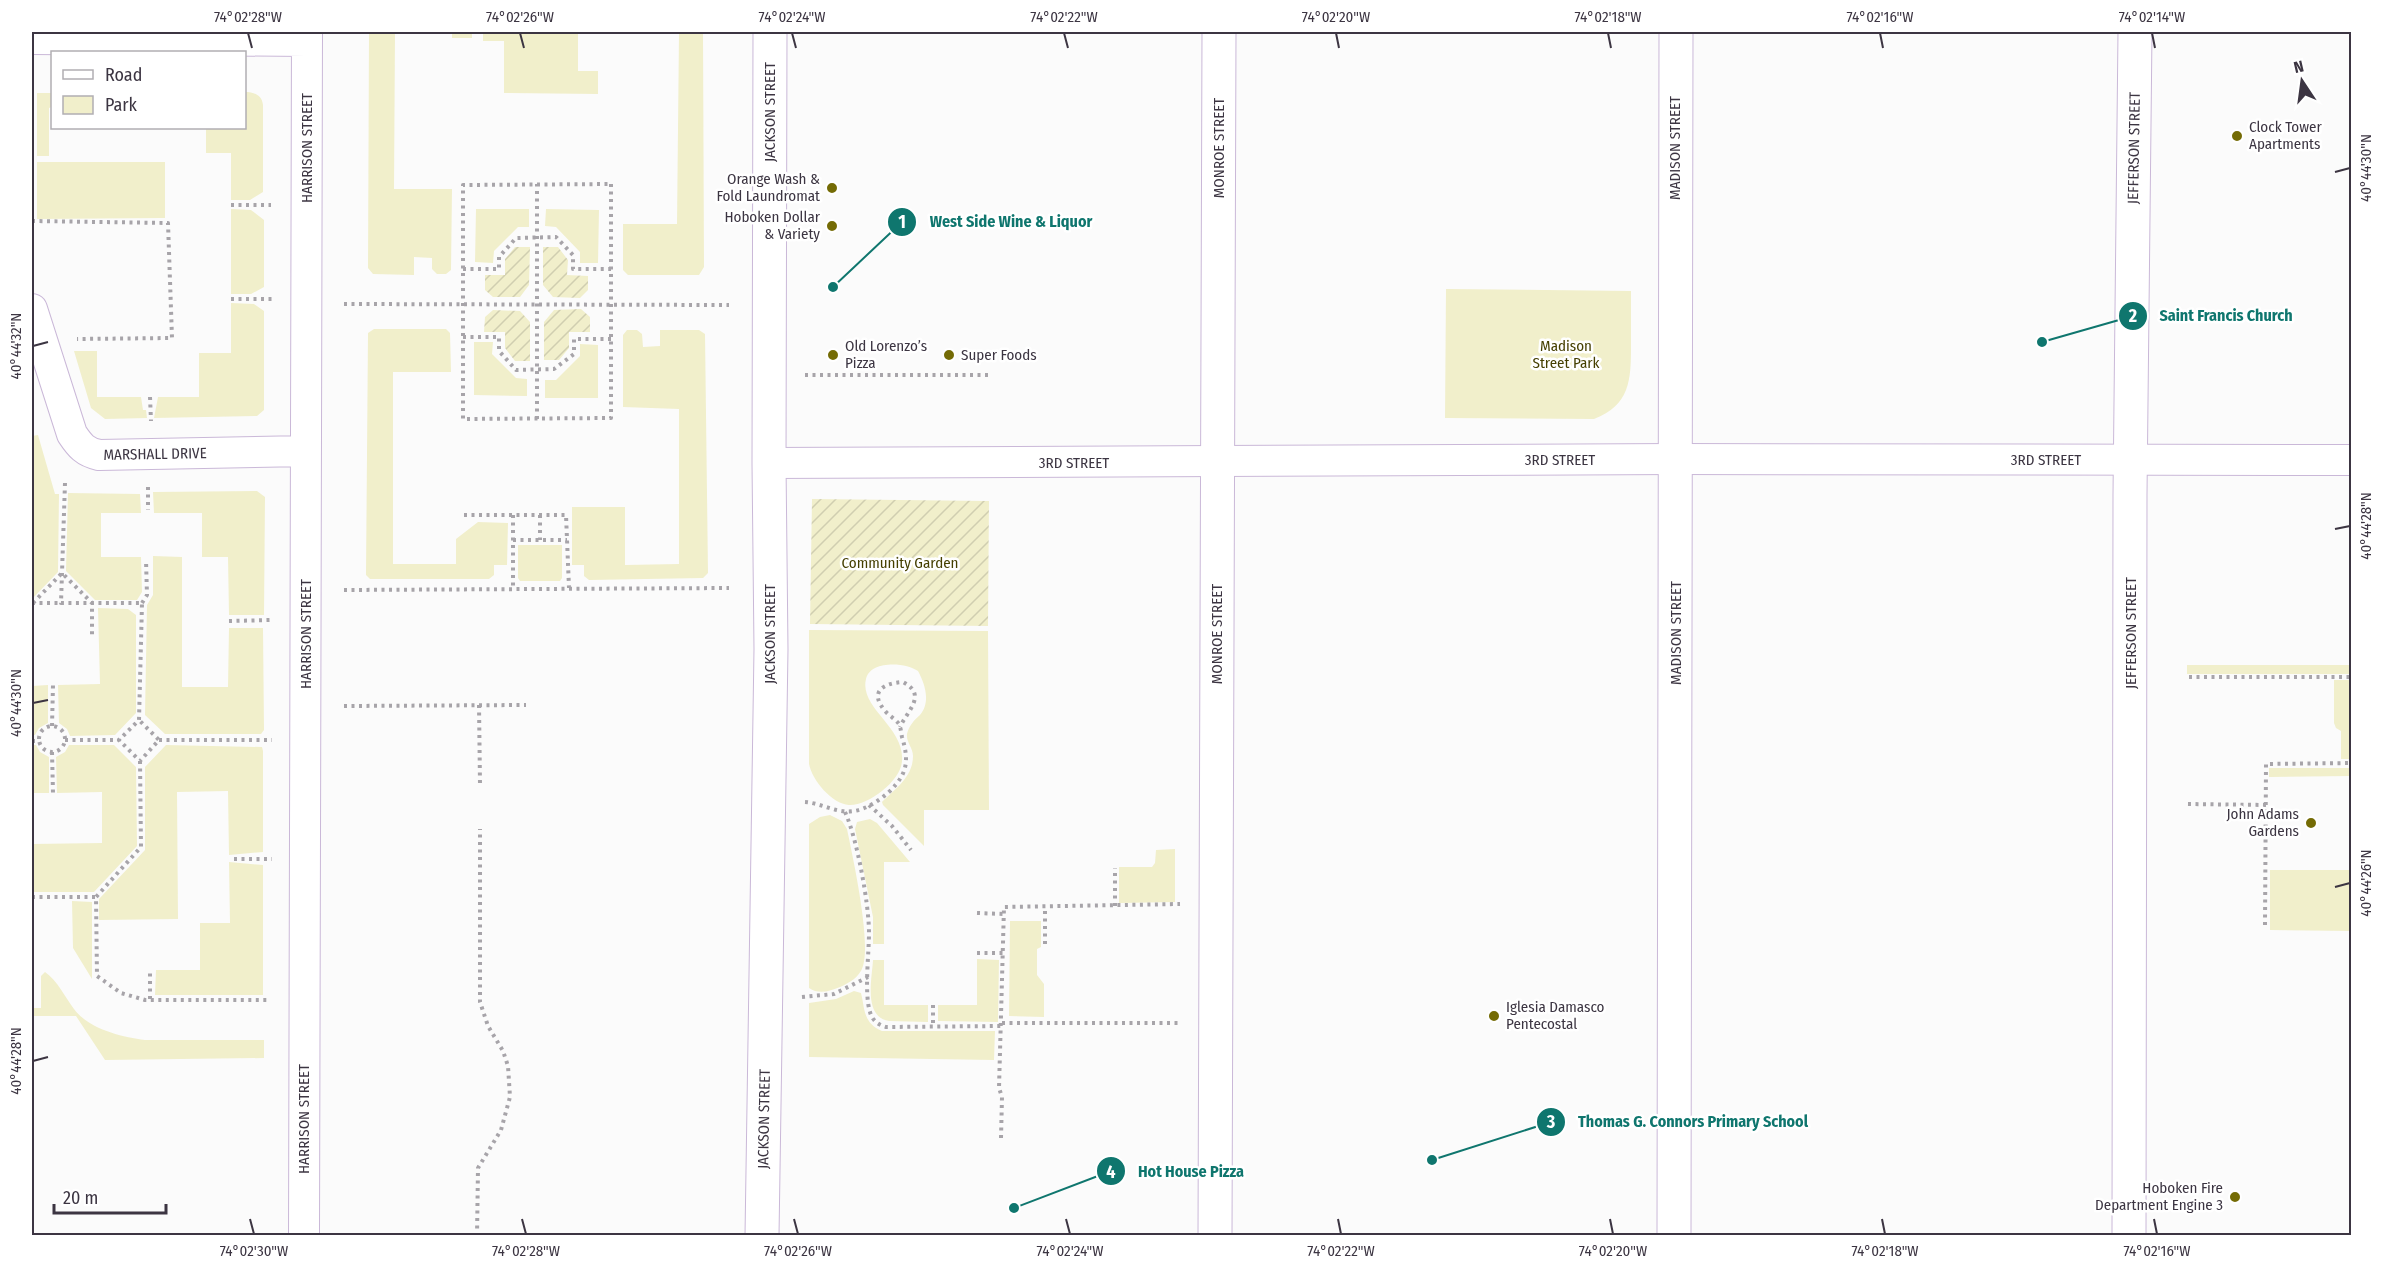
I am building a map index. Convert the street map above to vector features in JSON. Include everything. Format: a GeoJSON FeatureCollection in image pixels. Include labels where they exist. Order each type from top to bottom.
{"type":"FeatureCollection","features":[{"type":"Feature","properties":{"kind":"street","name":"JACKSON STREET"},"geometry":{"type":"LineString","coordinates":[[762,1236],[771,649],[770,32]]}},
{"type":"Feature","properties":{"kind":"street","name":"MONROE STREET"},"geometry":{"type":"LineString","coordinates":[[1215,1236],[1220,32]]}},
{"type":"Feature","properties":{"kind":"street","name":"MADISON STREET"},"geometry":{"type":"LineString","coordinates":[[1674,1236],[1676,32]]}},
{"type":"Feature","properties":{"kind":"street","name":"JEFFERSON STREET"},"geometry":{"type":"LineString","coordinates":[[2129,1236],[2131,460],[2135,32]]}},
{"type":"Feature","properties":{"kind":"street"},"geometry":{"type":"LineString","coordinates":[[32,39],[307,36]]}},
{"type":"Feature","properties":{"kind":"street","name":"HARRISON STREET"},"geometry":{"type":"LineString","coordinates":[[304,1236],[307,36]]}},
{"type":"Feature","properties":{"kind":"street","name":"MARSHALL DRIVE"},"geometry":{"type":"LineString","coordinates":[[32,309],[72,434],[88,453],[99,455],[306,451]]}},
{"type":"Feature","properties":{"kind":"street","name":"3RD STREET"},"geometry":{"type":"LineString","coordinates":[[769,463],[1677,459],[2352,460]]}},
{"type":"Feature","properties":{"kind":"path"},"geometry":{"type":"LineString","coordinates":[[537,184],[537,419]]}},
{"type":"Feature","properties":{"kind":"path"},"geometry":{"type":"LineString","coordinates":[[611,184],[611,418],[463,419],[463,268],[463,185],[611,184]]}},
{"type":"Feature","properties":{"kind":"path"},"geometry":{"type":"LineString","coordinates":[[231,205],[272,205]]}},
{"type":"Feature","properties":{"kind":"path"},"geometry":{"type":"LineString","coordinates":[[32,221],[168,223],[172,338],[67,339]]}},
{"type":"Feature","properties":{"kind":"path"},"geometry":{"type":"LineString","coordinates":[[463,268],[499,268],[499,257],[516,237],[556,237],[573,255],[573,269],[611,269]]}},
{"type":"Feature","properties":{"kind":"path"},"geometry":{"type":"LineString","coordinates":[[231,299],[272,299]]}},
{"type":"Feature","properties":{"kind":"path"},"geometry":{"type":"LineString","coordinates":[[344,304],[729,305]]}},
{"type":"Feature","properties":{"kind":"path"},"geometry":{"type":"LineString","coordinates":[[463,337],[499,337],[499,351],[516,369],[554,369],[574,354],[574,339],[611,339]]}},
{"type":"Feature","properties":{"kind":"path"},"geometry":{"type":"LineString","coordinates":[[800,375],[988,375]]}},
{"type":"Feature","properties":{"kind":"path"},"geometry":{"type":"LineString","coordinates":[[150,398],[151,423]]}},
{"type":"Feature","properties":{"kind":"path"},"geometry":{"type":"LineString","coordinates":[[61,603],[65,483]]}},
{"type":"Feature","properties":{"kind":"path"},"geometry":{"type":"LineString","coordinates":[[147,484],[148,510]]}},
{"type":"Feature","properties":{"kind":"path"},"geometry":{"type":"LineString","coordinates":[[464,515],[566,515],[569,588]]}},
{"type":"Feature","properties":{"kind":"path"},"geometry":{"type":"LineString","coordinates":[[513,515],[513,589]]}},
{"type":"Feature","properties":{"kind":"path"},"geometry":{"type":"LineString","coordinates":[[540,515],[540,540]]}},
{"type":"Feature","properties":{"kind":"path"},"geometry":{"type":"LineString","coordinates":[[513,540],[567,540]]}},
{"type":"Feature","properties":{"kind":"path"},"geometry":{"type":"LineString","coordinates":[[65,740],[119,740],[139,720],[142,603],[147,595],[146,560]]}},
{"type":"Feature","properties":{"kind":"path"},"geometry":{"type":"LineString","coordinates":[[62,573],[92,603],[92,636]]}},
{"type":"Feature","properties":{"kind":"path"},"geometry":{"type":"LineString","coordinates":[[32,603],[62,573]]}},
{"type":"Feature","properties":{"kind":"path"},"geometry":{"type":"LineString","coordinates":[[344,590],[729,588]]}},
{"type":"Feature","properties":{"kind":"path"},"geometry":{"type":"LineString","coordinates":[[32,603],[142,603]]}},
{"type":"Feature","properties":{"kind":"path"},"geometry":{"type":"LineString","coordinates":[[228,621],[275,620]]}},
{"type":"Feature","properties":{"kind":"path"},"geometry":{"type":"LineString","coordinates":[[2189,677],[2352,677]]}},
{"type":"Feature","properties":{"kind":"path"},"geometry":{"type":"LineString","coordinates":[[798,802],[812,802],[845,812],[855,811],[869,805],[895,786],[906,767],[907,750],[900,727],[878,701],[880,688],[886,684],[903,682],[911,687],[915,696],[913,707],[900,727]]}},
{"type":"Feature","properties":{"kind":"path"},"geometry":{"type":"LineString","coordinates":[[52,685],[52,726]]}},
{"type":"Feature","properties":{"kind":"path"},"geometry":{"type":"LineString","coordinates":[[480,705],[480,784]]}},
{"type":"Feature","properties":{"kind":"path"},"geometry":{"type":"LineString","coordinates":[[344,706],[526,705]]}},
{"type":"Feature","properties":{"kind":"path"},"geometry":{"type":"LineString","coordinates":[[139,720],[159,740],[274,740]]}},
{"type":"Feature","properties":{"kind":"path"},"geometry":{"type":"LineString","coordinates":[[52,726],[63,732],[65,740],[62,748],[52,752],[43,748],[39,741],[44,729],[52,726]]}},
{"type":"Feature","properties":{"kind":"path"},"geometry":{"type":"LineString","coordinates":[[119,740],[140,761]]}},
{"type":"Feature","properties":{"kind":"path"},"geometry":{"type":"LineString","coordinates":[[159,740],[140,761],[141,847],[96,897],[97,976],[121,993],[150,1000],[274,1000]]}},
{"type":"Feature","properties":{"kind":"path"},"geometry":{"type":"LineString","coordinates":[[32,741],[39,741]]}},
{"type":"Feature","properties":{"kind":"path"},"geometry":{"type":"LineString","coordinates":[[52,752],[53,793]]}},
{"type":"Feature","properties":{"kind":"path"},"geometry":{"type":"LineString","coordinates":[[2265,925],[2266,764],[2352,763]]}},
{"type":"Feature","properties":{"kind":"path"},"geometry":{"type":"LineString","coordinates":[[2188,804],[2266,805]]}},
{"type":"Feature","properties":{"kind":"path"},"geometry":{"type":"LineString","coordinates":[[869,805],[892,826],[911,850]]}},
{"type":"Feature","properties":{"kind":"path"},"geometry":{"type":"LineString","coordinates":[[845,812],[853,836],[866,904],[869,930],[869,1008],[876,1023],[886,1027],[1186,1023]]}},
{"type":"Feature","properties":{"kind":"path"},"geometry":{"type":"LineString","coordinates":[[477,1236],[478,1168],[501,1130],[510,1097],[508,1066],[503,1051],[488,1026],[480,1002],[480,829]]}},
{"type":"Feature","properties":{"kind":"path"},"geometry":{"type":"LineString","coordinates":[[234,859],[274,859]]}},
{"type":"Feature","properties":{"kind":"path"},"geometry":{"type":"LineString","coordinates":[[1115,868],[1115,906]]}},
{"type":"Feature","properties":{"kind":"path"},"geometry":{"type":"LineString","coordinates":[[32,897],[96,897]]}},
{"type":"Feature","properties":{"kind":"path"},"geometry":{"type":"LineString","coordinates":[[1001,1138],[1002,1096],[999,1088],[1004,907],[1186,903]]}},
{"type":"Feature","properties":{"kind":"path"},"geometry":{"type":"LineString","coordinates":[[1045,944],[1046,907]]}},
{"type":"Feature","properties":{"kind":"path"},"geometry":{"type":"LineString","coordinates":[[977,913],[1004,914]]}},
{"type":"Feature","properties":{"kind":"path"},"geometry":{"type":"LineString","coordinates":[[977,953],[1003,953]]}},
{"type":"Feature","properties":{"kind":"path"},"geometry":{"type":"LineString","coordinates":[[150,970],[150,1000]]}},
{"type":"Feature","properties":{"kind":"path"},"geometry":{"type":"LineString","coordinates":[[798,997],[834,994],[869,977]]}},
{"type":"Feature","properties":{"kind":"path"},"geometry":{"type":"LineString","coordinates":[[933,1005],[933,1026]]}},
{"type":"Feature","properties":{"kind":"green space"},"geometry":{"type":"Polygon","coordinates":[[[369,32],[472,32],[472,38],[452,38],[452,34],[395,34],[394,189],[452,189],[451,270],[446,274],[437,274],[432,269],[432,258],[414,257],[414,275],[373,274],[368,268],[369,32]]]}},
{"type":"Feature","properties":{"kind":"green space"},"geometry":{"type":"Polygon","coordinates":[[[483,32],[578,32],[578,71],[598,71],[598,94],[504,93],[504,41],[483,41],[483,32]]]}},
{"type":"Feature","properties":{"kind":"green space"},"geometry":{"type":"Polygon","coordinates":[[[629,32],[703,32],[704,267],[699,275],[628,275],[623,270],[623,224],[677,224],[679,33],[629,32]]]}},
{"type":"Feature","properties":{"kind":"green space"},"geometry":{"type":"Polygon","coordinates":[[[246,92],[257,95],[263,105],[263,192],[250,200],[231,200],[231,153],[206,153],[206,129],[246,129],[246,92]]]}},
{"type":"Feature","properties":{"kind":"green space"},"geometry":{"type":"Polygon","coordinates":[[[37,93],[51,93],[49,156],[37,156],[37,93]]]}},
{"type":"Feature","properties":{"kind":"green space"},"geometry":{"type":"Polygon","coordinates":[[[37,162],[165,162],[165,218],[37,219],[37,162]]]}},
{"type":"Feature","properties":{"kind":"green space"},"geometry":{"type":"Polygon","coordinates":[[[231,209],[251,210],[264,220],[264,287],[251,294],[231,294],[231,209]]]}},
{"type":"Feature","properties":{"kind":"green space"},"geometry":{"type":"Polygon","coordinates":[[[476,209],[529,209],[529,227],[518,227],[494,251],[493,263],[475,262],[476,209]]]}},
{"type":"Feature","properties":{"kind":"green space"},"geometry":{"type":"Polygon","coordinates":[[[546,209],[599,210],[598,263],[580,263],[580,252],[556,227],[545,226],[546,209]]]}},
{"type":"Feature","properties":{"kind":"green space"},"geometry":{"type":"Polygon","coordinates":[[[515,247],[530,247],[529,285],[520,297],[493,297],[485,290],[485,275],[505,275],[505,259],[515,247]]]}},
{"type":"Feature","properties":{"kind":"green space"},"geometry":{"type":"Polygon","coordinates":[[[543,247],[558,247],[568,260],[567,275],[588,276],[588,290],[580,298],[553,297],[543,285],[543,247]]]}},
{"type":"Feature","properties":{"kind":"green space","name":"Madison Street Park"},"geometry":{"type":"Polygon","coordinates":[[[1446,289],[1631,291],[1631,366],[1627,388],[1622,397],[1616,406],[1594,419],[1445,418],[1446,289]]]}},
{"type":"Feature","properties":{"kind":"green space"},"geometry":{"type":"Polygon","coordinates":[[[231,303],[254,304],[264,311],[264,410],[257,416],[154,418],[158,397],[199,397],[199,353],[231,353],[231,303]]]}},
{"type":"Feature","properties":{"kind":"green space"},"geometry":{"type":"Polygon","coordinates":[[[581,309],[590,317],[590,332],[569,332],[569,348],[559,360],[544,360],[544,322],[554,310],[581,309]]]}},
{"type":"Feature","properties":{"kind":"green space"},"geometry":{"type":"Polygon","coordinates":[[[493,310],[520,311],[530,322],[530,361],[515,361],[505,348],[505,332],[484,332],[485,317],[493,310]]]}},
{"type":"Feature","properties":{"kind":"green space"},"geometry":{"type":"Polygon","coordinates":[[[374,329],[446,329],[450,333],[451,372],[393,372],[393,564],[456,564],[456,539],[478,522],[508,523],[507,565],[494,565],[494,575],[489,579],[370,579],[366,575],[368,333],[374,329]]]}},
{"type":"Feature","properties":{"kind":"green space"},"geometry":{"type":"Polygon","coordinates":[[[627,330],[637,330],[642,334],[643,347],[660,346],[660,330],[699,330],[705,334],[708,573],[703,578],[589,580],[584,576],[584,565],[572,565],[572,507],[625,507],[625,565],[679,564],[679,409],[623,407],[623,335],[627,330]]]}},
{"type":"Feature","properties":{"kind":"green space"},"geometry":{"type":"Polygon","coordinates":[[[474,342],[493,342],[492,354],[516,378],[527,379],[527,396],[474,395],[474,342]]]}},
{"type":"Feature","properties":{"kind":"green space"},"geometry":{"type":"Polygon","coordinates":[[[580,344],[598,345],[598,398],[545,398],[545,380],[556,380],[580,356],[580,344]]]}},
{"type":"Feature","properties":{"kind":"green space"},"geometry":{"type":"Polygon","coordinates":[[[74,351],[97,351],[97,397],[141,397],[147,418],[105,419],[91,408],[74,351]]]}},
{"type":"Feature","properties":{"kind":"green space"},"geometry":{"type":"Polygon","coordinates":[[[38,435],[55,494],[59,494],[58,572],[32,599],[32,436],[38,435]]]}},
{"type":"Feature","properties":{"kind":"green space"},"geometry":{"type":"Polygon","coordinates":[[[257,491],[265,497],[264,615],[229,615],[228,557],[202,557],[202,513],[154,513],[153,492],[257,491]]]}},
{"type":"Feature","properties":{"kind":"green space"},"geometry":{"type":"Polygon","coordinates":[[[68,493],[140,494],[141,513],[101,513],[101,557],[141,557],[142,592],[137,600],[95,600],[66,571],[68,493]]]}},
{"type":"Feature","properties":{"kind":"green space","name":"Community Garden"},"geometry":{"type":"Polygon","coordinates":[[[812,499],[989,501],[988,626],[810,624],[812,499]]]}},
{"type":"Feature","properties":{"kind":"green space"},"geometry":{"type":"Polygon","coordinates":[[[518,545],[562,545],[562,578],[560,581],[520,581],[518,578],[518,545]]]}},
{"type":"Feature","properties":{"kind":"green space"},"geometry":{"type":"Polygon","coordinates":[[[153,556],[182,557],[182,687],[228,687],[229,628],[263,628],[264,730],[261,734],[165,734],[145,715],[147,605],[153,595],[153,556]]]}},
{"type":"Feature","properties":{"kind":"green space"},"geometry":{"type":"Polygon","coordinates":[[[98,608],[128,609],[136,615],[136,713],[115,735],[70,736],[67,729],[59,723],[58,685],[100,684],[98,608]]]}},
{"type":"Feature","properties":{"kind":"green space"},"geometry":{"type":"Polygon","coordinates":[[[809,630],[988,631],[989,810],[924,810],[924,846],[883,805],[882,802],[902,782],[910,770],[913,756],[907,734],[912,723],[923,710],[926,699],[925,687],[918,671],[905,666],[889,664],[874,668],[866,679],[869,699],[897,738],[901,749],[902,761],[896,776],[874,797],[849,805],[830,796],[818,784],[809,764],[809,630]]]}},
{"type":"Feature","properties":{"kind":"green space"},"geometry":{"type":"Polygon","coordinates":[[[2187,665],[2351,665],[2351,674],[2187,674],[2187,665]]]}},
{"type":"Feature","properties":{"kind":"green space"},"geometry":{"type":"Polygon","coordinates":[[[2334,680],[2351,680],[2351,759],[2341,759],[2341,731],[2334,723],[2334,680]]]}},
{"type":"Feature","properties":{"kind":"green space"},"geometry":{"type":"Polygon","coordinates":[[[48,685],[48,723],[32,735],[32,686],[48,685]]]}},
{"type":"Feature","properties":{"kind":"green space"},"geometry":{"type":"Polygon","coordinates":[[[32,745],[36,745],[40,752],[49,757],[49,793],[32,793],[32,745]]]}},
{"type":"Feature","properties":{"kind":"green space"},"geometry":{"type":"Polygon","coordinates":[[[69,745],[114,745],[136,767],[137,846],[94,892],[32,892],[32,844],[102,843],[102,792],[57,793],[56,757],[65,752],[69,745]]]}},
{"type":"Feature","properties":{"kind":"green space"},"geometry":{"type":"Polygon","coordinates":[[[166,745],[262,747],[263,852],[229,855],[228,791],[177,792],[178,919],[99,920],[99,899],[145,850],[145,767],[166,745]]]}},
{"type":"Feature","properties":{"kind":"green space"},"geometry":{"type":"Polygon","coordinates":[[[2269,768],[2351,768],[2351,776],[2269,777],[2269,768]]]}},
{"type":"Feature","properties":{"kind":"green space"},"geometry":{"type":"Polygon","coordinates":[[[830,815],[842,821],[847,829],[863,919],[865,954],[862,970],[854,979],[847,984],[821,992],[809,988],[809,824],[820,817],[830,815]]]}},
{"type":"Feature","properties":{"kind":"green space"},"geometry":{"type":"Polygon","coordinates":[[[870,819],[877,823],[910,862],[884,862],[884,944],[873,944],[873,917],[855,829],[857,822],[870,819]]]}},
{"type":"Feature","properties":{"kind":"green space"},"geometry":{"type":"Polygon","coordinates":[[[1175,849],[1175,902],[1119,903],[1119,867],[1152,867],[1155,863],[1156,850],[1175,849]]]}},
{"type":"Feature","properties":{"kind":"green space"},"geometry":{"type":"Polygon","coordinates":[[[229,862],[263,865],[263,995],[155,995],[156,970],[200,970],[200,923],[230,923],[229,862]]]}},
{"type":"Feature","properties":{"kind":"green space"},"geometry":{"type":"Polygon","coordinates":[[[2270,870],[2351,870],[2351,931],[2270,930],[2270,870]]]}},
{"type":"Feature","properties":{"kind":"green space"},"geometry":{"type":"Polygon","coordinates":[[[72,901],[92,902],[92,979],[73,948],[72,901]]]}},
{"type":"Feature","properties":{"kind":"green space"},"geometry":{"type":"Polygon","coordinates":[[[1010,921],[1041,921],[1041,947],[1037,949],[1037,975],[1044,984],[1044,1017],[1009,1016],[1010,921]]]}},
{"type":"Feature","properties":{"kind":"green space"},"geometry":{"type":"Polygon","coordinates":[[[977,959],[999,960],[998,1022],[938,1021],[938,1005],[977,1005],[977,959]]]}},
{"type":"Feature","properties":{"kind":"green space"},"geometry":{"type":"Polygon","coordinates":[[[873,960],[884,960],[884,1005],[928,1005],[928,1022],[889,1021],[881,1018],[875,1012],[871,996],[873,960]]]}},
{"type":"Feature","properties":{"kind":"green space"},"geometry":{"type":"Polygon","coordinates":[[[45,972],[57,984],[80,1016],[106,1031],[145,1040],[264,1040],[264,1058],[105,1060],[76,1016],[32,1016],[32,1008],[41,1008],[41,976],[45,972]]]}},
{"type":"Feature","properties":{"kind":"green space"},"geometry":{"type":"Polygon","coordinates":[[[854,991],[861,993],[868,1020],[882,1031],[995,1031],[994,1060],[809,1057],[809,1003],[836,999],[854,991]]]}},
{"type":"Feature","properties":{"kind":"place","name":"Clock Tower Apartments"},"geometry":{"type":"Point","coordinates":[2237,136]}},
{"type":"Feature","properties":{"kind":"place","name":"Orange Wash & Fold Laundromat"},"geometry":{"type":"Point","coordinates":[832,188]}},
{"type":"Feature","properties":{"kind":"place","name":"Hoboken Dollar & Variety"},"geometry":{"type":"Point","coordinates":[832,226]}},
{"type":"Feature","properties":{"kind":"place","name":"West Side Wine & Liquor"},"geometry":{"type":"Point","coordinates":[833,287]}},
{"type":"Feature","properties":{"kind":"place","name":"Saint Francis Church"},"geometry":{"type":"Point","coordinates":[2042,342]}},
{"type":"Feature","properties":{"kind":"place","name":"Old Lorenzo’s Pizza"},"geometry":{"type":"Point","coordinates":[833,355]}},
{"type":"Feature","properties":{"kind":"place","name":"Super Foods"},"geometry":{"type":"Point","coordinates":[949,355]}},
{"type":"Feature","properties":{"kind":"place","name":"John Adams Gardens"},"geometry":{"type":"Point","coordinates":[2311,823]}},
{"type":"Feature","properties":{"kind":"place","name":"Iglesia Damasco Pentecostal"},"geometry":{"type":"Point","coordinates":[1494,1016]}},
{"type":"Feature","properties":{"kind":"place","name":"Thomas G. Connors Primary School"},"geometry":{"type":"Point","coordinates":[1432,1160]}},
{"type":"Feature","properties":{"kind":"place","name":"Hoboken Fire Department Engine 3"},"geometry":{"type":"Point","coordinates":[2235,1197]}},
{"type":"Feature","properties":{"kind":"place","name":"Hot House Pizza"},"geometry":{"type":"Point","coordinates":[1014,1208]}}]}
